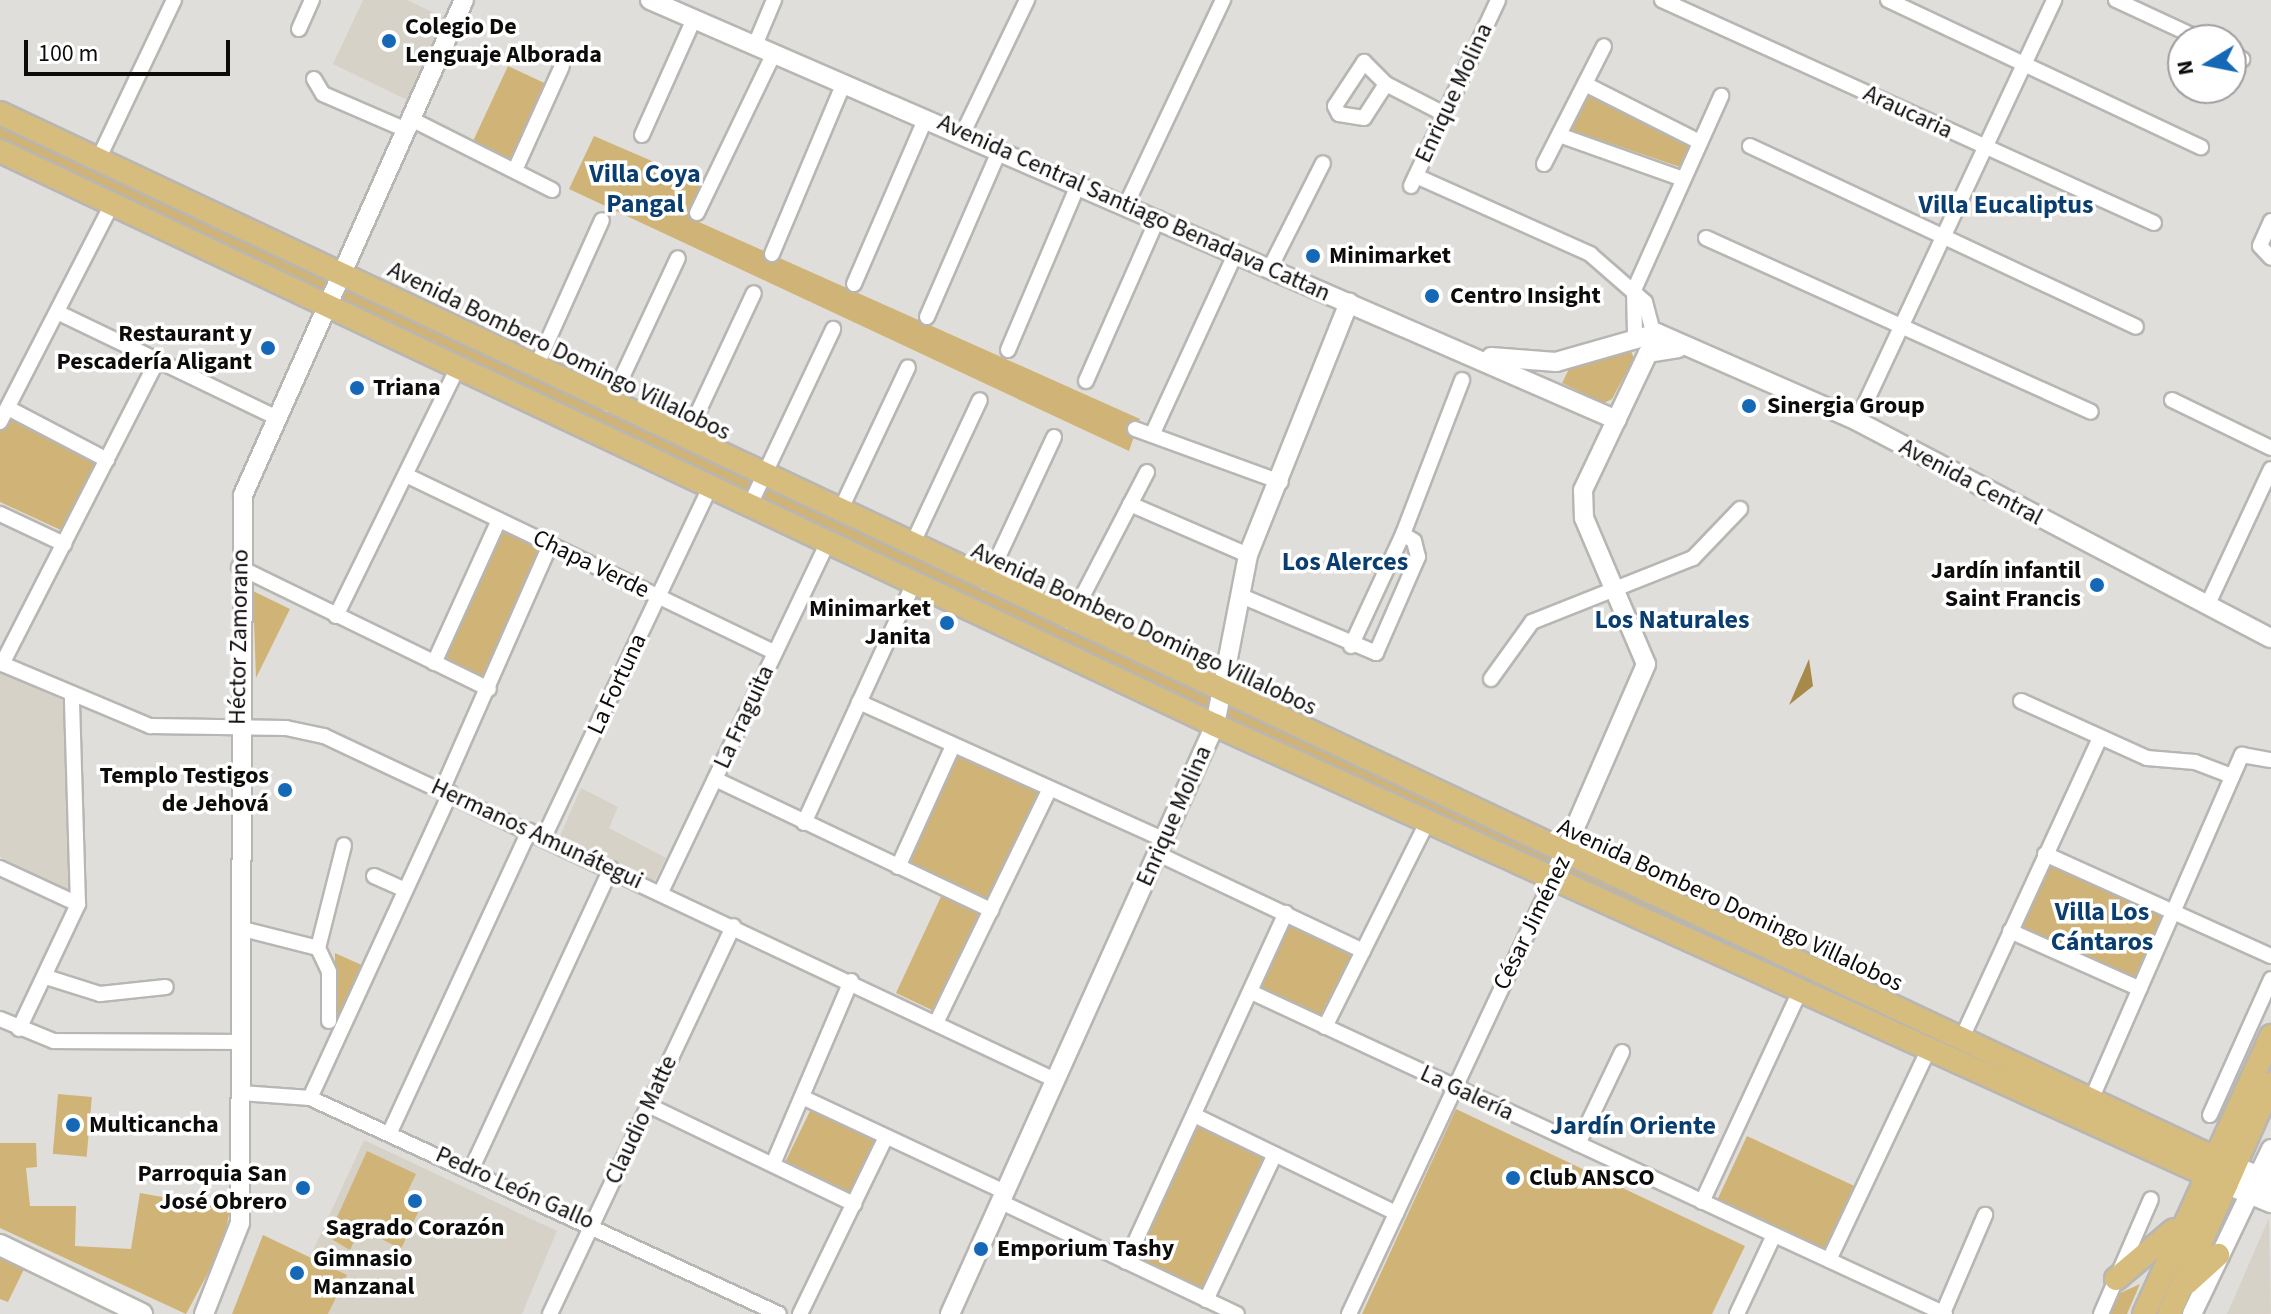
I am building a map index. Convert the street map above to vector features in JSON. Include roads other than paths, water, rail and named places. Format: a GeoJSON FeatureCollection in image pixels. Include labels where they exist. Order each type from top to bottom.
{"type":"FeatureCollection","features":[{"type":"Feature","properties":{"kind":"main road","name":"Avenida Bombero Domingo Villalobos"},"geometry":{"type":"LineString","coordinates":[[0,113],[1223,695],[1801,989],[2263,1188]]}},
{"type":"Feature","properties":{"kind":"main road","name":"Avenida Bombero Domingo Villalobos"},"geometry":{"type":"LineString","coordinates":[[2,157],[112,204],[1215,725],[1428,820],[1559,867],[1961,1040],[2091,1100],[2220,1171]]}},
{"type":"Feature","properties":{"kind":"main road"},"geometry":{"type":"LineString","coordinates":[[2173,1305],[2271,1036]]}},
{"type":"Feature","properties":{"kind":"main road"},"geometry":{"type":"LineString","coordinates":[[2116,1279],[2165,1242],[2188,1214],[2220,1171],[2271,1085]]}},
{"type":"Feature","properties":{"kind":"main road"},"geometry":{"type":"LineString","coordinates":[[2144,1314],[2188,1214]]}},
{"type":"Feature","properties":{"kind":"main road"},"geometry":{"type":"LineString","coordinates":[[0,1245],[142,1314]]}},
{"type":"Feature","properties":{"kind":"main road"},"geometry":{"type":"LineString","coordinates":[[2173,1305],[2218,1255]]}},
{"type":"Feature","properties":{"kind":"street"},"geometry":{"type":"LineString","coordinates":[[98,160],[174,0]]}},
{"type":"Feature","properties":{"kind":"street"},"geometry":{"type":"LineString","coordinates":[[299,29],[312,0]]}},
{"type":"Feature","properties":{"kind":"street","name":"Héctor Zamorano"},"geometry":{"type":"LineString","coordinates":[[204,1314],[240,1223],[237,730],[243,495],[343,277],[464,0]]}},
{"type":"Feature","properties":{"kind":"street","name":"Avenida Central Santiago Benadava Cattan"},"geometry":{"type":"LineString","coordinates":[[650,0],[1480,356],[1617,420]]}},
{"type":"Feature","properties":{"kind":"street"},"geometry":{"type":"LineString","coordinates":[[755,45],[774,0]]}},
{"type":"Feature","properties":{"kind":"street"},"geometry":{"type":"LineString","coordinates":[[963,133],[1027,0]]}},
{"type":"Feature","properties":{"kind":"street"},"geometry":{"type":"LineString","coordinates":[[1127,203],[1223,0]]}},
{"type":"Feature","properties":{"kind":"street","name":"Enrique Molina"},"geometry":{"type":"LineString","coordinates":[[1498,0],[1414,181],[1590,254],[1634,290]]}},
{"type":"Feature","properties":{"kind":"street","name":"Araucaria"},"geometry":{"type":"LineString","coordinates":[[1662,0],[2154,223]]}},
{"type":"Feature","properties":{"kind":"street"},"geometry":{"type":"LineString","coordinates":[[1888,0],[2201,147]]}},
{"type":"Feature","properties":{"kind":"street"},"geometry":{"type":"LineString","coordinates":[[1857,421],[2054,0]]}},
{"type":"Feature","properties":{"kind":"street"},"geometry":{"type":"LineString","coordinates":[[2116,0],[2168,24]]}},
{"type":"Feature","properties":{"kind":"street"},"geometry":{"type":"LineString","coordinates":[[642,135],[694,19]]}},
{"type":"Feature","properties":{"kind":"street"},"geometry":{"type":"LineString","coordinates":[[1544,164],[1604,46]]}},
{"type":"Feature","properties":{"kind":"street"},"geometry":{"type":"LineString","coordinates":[[697,213],[774,53]]}},
{"type":"Feature","properties":{"kind":"street"},"geometry":{"type":"LineString","coordinates":[[515,170],[562,66]]}},
{"type":"Feature","properties":{"kind":"street"},"geometry":{"type":"LineString","coordinates":[[314,79],[323,94],[409,124],[515,170],[552,190]]}},
{"type":"Feature","properties":{"kind":"street"},"geometry":{"type":"LineString","coordinates":[[772,254],[844,83]]}},
{"type":"Feature","properties":{"kind":"street"},"geometry":{"type":"LineString","coordinates":[[1386,84],[1444,114]]}},
{"type":"Feature","properties":{"kind":"street"},"geometry":{"type":"LineString","coordinates":[[1585,84],[1700,142]]}},
{"type":"Feature","properties":{"kind":"street"},"geometry":{"type":"LineString","coordinates":[[1480,356],[1556,362],[1644,333],[1634,290],[1721,96]]}},
{"type":"Feature","properties":{"kind":"street"},"geometry":{"type":"LineString","coordinates":[[854,284],[926,118]]}},
{"type":"Feature","properties":{"kind":"street"},"geometry":{"type":"LineString","coordinates":[[1559,135],[1683,179]]}},
{"type":"Feature","properties":{"kind":"street"},"geometry":{"type":"LineString","coordinates":[[1750,146],[1942,239],[2136,327]]}},
{"type":"Feature","properties":{"kind":"street"},"geometry":{"type":"LineString","coordinates":[[927,317],[1000,149]]}},
{"type":"Feature","properties":{"kind":"street"},"geometry":{"type":"LineString","coordinates":[[1271,266],[1323,163]]}},
{"type":"Feature","properties":{"kind":"street"},"geometry":{"type":"LineString","coordinates":[[1008,350],[1079,183]]}},
{"type":"Feature","properties":{"kind":"street"},"geometry":{"type":"LineString","coordinates":[[0,422],[112,204]]}},
{"type":"Feature","properties":{"kind":"street"},"geometry":{"type":"LineString","coordinates":[[1086,381],[1158,218]]}},
{"type":"Feature","properties":{"kind":"street"},"geometry":{"type":"LineString","coordinates":[[535,369],[602,220]]}},
{"type":"Feature","properties":{"kind":"street"},"geometry":{"type":"LineString","coordinates":[[2271,221],[2260,246],[2271,258]]}},
{"type":"Feature","properties":{"kind":"street"},"geometry":{"type":"LineString","coordinates":[[1706,238],[1904,322],[2091,412]]}},
{"type":"Feature","properties":{"kind":"street"},"geometry":{"type":"LineString","coordinates":[[1152,435],[1236,252]]}},
{"type":"Feature","properties":{"kind":"street"},"geometry":{"type":"LineString","coordinates":[[609,405],[678,258]]}},
{"type":"Feature","properties":{"kind":"street"},"geometry":{"type":"LineString","coordinates":[[685,440],[754,293]]}},
{"type":"Feature","properties":{"kind":"street","name":"Enrique Molina"},"geometry":{"type":"LineString","coordinates":[[950,1314],[1215,725],[1248,555],[1281,482],[1349,302]]}},
{"type":"Feature","properties":{"kind":"street"},"geometry":{"type":"LineString","coordinates":[[57,312],[277,418]]}},
{"type":"Feature","properties":{"kind":"street"},"geometry":{"type":"LineString","coordinates":[[749,507],[833,329]]}},
{"type":"Feature","properties":{"kind":"street","name":"Avenida Central"},"geometry":{"type":"LineString","coordinates":[[1644,333],[1857,421],[2271,638]]}},
{"type":"Feature","properties":{"kind":"street","name":"César Jiménez"},"geometry":{"type":"LineString","coordinates":[[1349,1314],[1644,681],[1641,646],[1613,590],[1582,503],[1648,353],[1644,333]]}},
{"type":"Feature","properties":{"kind":"street"},"geometry":{"type":"LineString","coordinates":[[1648,353],[1666,345],[1681,349]]}},
{"type":"Feature","properties":{"kind":"street"},"geometry":{"type":"LineString","coordinates":[[1,664],[157,361]]}},
{"type":"Feature","properties":{"kind":"street"},"geometry":{"type":"LineString","coordinates":[[1550,390],[1556,362]]}},
{"type":"Feature","properties":{"kind":"street"},"geometry":{"type":"LineString","coordinates":[[336,616],[408,476],[458,367]]}},
{"type":"Feature","properties":{"kind":"street"},"geometry":{"type":"LineString","coordinates":[[839,513],[908,367]]}},
{"type":"Feature","properties":{"kind":"street"},"geometry":{"type":"LineString","coordinates":[[1351,646],[1403,534],[1462,380]]}},
{"type":"Feature","properties":{"kind":"street"},"geometry":{"type":"LineString","coordinates":[[911,547],[980,400]]}},
{"type":"Feature","properties":{"kind":"street"},"geometry":{"type":"LineString","coordinates":[[2172,400],[2271,448]]}},
{"type":"Feature","properties":{"kind":"street"},"geometry":{"type":"LineString","coordinates":[[8,408],[107,460]]}},
{"type":"Feature","properties":{"kind":"street"},"geometry":{"type":"LineString","coordinates":[[1135,429],[1281,482]]}},
{"type":"Feature","properties":{"kind":"street"},"geometry":{"type":"LineString","coordinates":[[986,583],[1054,437]]}},
{"type":"Feature","properties":{"kind":"street"},"geometry":{"type":"LineString","coordinates":[[2207,606],[2271,469]]}},
{"type":"Feature","properties":{"kind":"street"},"geometry":{"type":"LineString","coordinates":[[1069,622],[1147,472]]}},
{"type":"Feature","properties":{"kind":"street","name":"Chapa Verde"},"geometry":{"type":"LineString","coordinates":[[408,476],[775,653]]}},
{"type":"Feature","properties":{"kind":"street","name":"La Fortuna"},"geometry":{"type":"LineString","coordinates":[[544,837],[710,488]]}},
{"type":"Feature","properties":{"kind":"street"},"geometry":{"type":"LineString","coordinates":[[1130,504],[1248,555]]}},
{"type":"Feature","properties":{"kind":"street"},"geometry":{"type":"LineString","coordinates":[[1491,679],[1532,622],[1693,558],[1740,509]]}},
{"type":"Feature","properties":{"kind":"street"},"geometry":{"type":"LineString","coordinates":[[0,514],[64,544]]}},
{"type":"Feature","properties":{"kind":"street"},"geometry":{"type":"LineString","coordinates":[[434,663],[499,520]]}},
{"type":"Feature","properties":{"kind":"street"},"geometry":{"type":"LineString","coordinates":[[1239,595],[1366,653],[1382,645],[1418,557],[1414,541],[1403,534]]}},
{"type":"Feature","properties":{"kind":"street","name":"La Fraguita"},"geometry":{"type":"LineString","coordinates":[[661,892],[828,542]]}},
{"type":"Feature","properties":{"kind":"street"},"geometry":{"type":"LineString","coordinates":[[310,1098],[405,890],[550,545]]}},
{"type":"Feature","properties":{"kind":"street"},"geometry":{"type":"LineString","coordinates":[[239,567],[489,689]]}},
{"type":"Feature","properties":{"kind":"street"},"geometry":{"type":"LineString","coordinates":[[804,823],[914,583]]}},
{"type":"Feature","properties":{"kind":"street","name":"Hermanos Amunátegui"},"geometry":{"type":"LineString","coordinates":[[1,664],[72,697],[150,726],[324,736],[937,1021],[1055,1080]]}},
{"type":"Feature","properties":{"kind":"street"},"geometry":{"type":"LineString","coordinates":[[19,1029],[78,904],[72,697]]}},
{"type":"Feature","properties":{"kind":"street"},"geometry":{"type":"LineString","coordinates":[[2021,701],[2151,759],[2195,762],[2232,776]]}},
{"type":"Feature","properties":{"kind":"street"},"geometry":{"type":"LineString","coordinates":[[859,702],[1049,790],[1363,951]]}},
{"type":"Feature","properties":{"kind":"street"},"geometry":{"type":"LineString","coordinates":[[1961,1040],[2100,738]]}},
{"type":"Feature","properties":{"kind":"street"},"geometry":{"type":"LineString","coordinates":[[898,867],[953,746]]}},
{"type":"Feature","properties":{"kind":"street"},"geometry":{"type":"LineString","coordinates":[[2091,1100],[2232,776],[2246,752],[2271,760]]}},
{"type":"Feature","properties":{"kind":"street"},"geometry":{"type":"LineString","coordinates":[[715,779],[991,910]]}},
{"type":"Feature","properties":{"kind":"street"},"geometry":{"type":"LineString","coordinates":[[937,1021],[1049,790]]}},
{"type":"Feature","properties":{"kind":"street"},"geometry":{"type":"LineString","coordinates":[[1325,1027],[1428,820]]}},
{"type":"Feature","properties":{"kind":"street"},"geometry":{"type":"LineString","coordinates":[[390,1132],[529,831]]}},
{"type":"Feature","properties":{"kind":"street"},"geometry":{"type":"LineString","coordinates":[[329,1021],[329,972],[318,948],[344,845]]}},
{"type":"Feature","properties":{"kind":"street"},"geometry":{"type":"LineString","coordinates":[[2045,854],[2271,956]]}},
{"type":"Feature","properties":{"kind":"street"},"geometry":{"type":"LineString","coordinates":[[0,868],[78,904]]}},
{"type":"Feature","properties":{"kind":"street"},"geometry":{"type":"LineString","coordinates":[[472,1168],[611,869]]}},
{"type":"Feature","properties":{"kind":"street"},"geometry":{"type":"LineString","coordinates":[[374,876],[405,890]]}},
{"type":"Feature","properties":{"kind":"street"},"geometry":{"type":"LineString","coordinates":[[1126,1262],[1286,913]]}},
{"type":"Feature","properties":{"kind":"street","name":"Claudio Matte"},"geometry":{"type":"LineString","coordinates":[[550,1314],[733,926]]}},
{"type":"Feature","properties":{"kind":"street"},"geometry":{"type":"LineString","coordinates":[[239,928],[318,948]]}},
{"type":"Feature","properties":{"kind":"street"},"geometry":{"type":"LineString","coordinates":[[2010,931],[2140,989]]}},
{"type":"Feature","properties":{"kind":"street"},"geometry":{"type":"LineString","coordinates":[[46,977],[100,994],[166,987]]}},
{"type":"Feature","properties":{"kind":"street"},"geometry":{"type":"LineString","coordinates":[[2210,1115],[2271,979]]}},
{"type":"Feature","properties":{"kind":"street"},"geometry":{"type":"LineString","coordinates":[[773,1164],[851,981]]}},
{"type":"Feature","properties":{"kind":"street"},"geometry":{"type":"LineString","coordinates":[[1702,1202],[1801,989]]}},
{"type":"Feature","properties":{"kind":"street","name":"La Galería"},"geometry":{"type":"LineString","coordinates":[[1251,992],[1944,1314]]}},
{"type":"Feature","properties":{"kind":"street"},"geometry":{"type":"LineString","coordinates":[[0,1019],[54,1041],[240,1042]]}},
{"type":"Feature","properties":{"kind":"street"},"geometry":{"type":"LineString","coordinates":[[1829,1260],[1930,1046]]}},
{"type":"Feature","properties":{"kind":"street"},"geometry":{"type":"LineString","coordinates":[[1578,1144],[1622,1052]]}},
{"type":"Feature","properties":{"kind":"street","name":"Pedro León Gallo"},"geometry":{"type":"LineString","coordinates":[[241,1093],[310,1098],[472,1168],[772,1312]]}},
{"type":"Feature","properties":{"kind":"street"},"geometry":{"type":"LineString","coordinates":[[802,1097],[886,1137],[1126,1262],[1237,1314]]}},
{"type":"Feature","properties":{"kind":"street"},"geometry":{"type":"LineString","coordinates":[[648,1105],[854,1204]]}},
{"type":"Feature","properties":{"kind":"street"},"geometry":{"type":"LineString","coordinates":[[1194,1115],[1396,1213]]}},
{"type":"Feature","properties":{"kind":"street"},"geometry":{"type":"LineString","coordinates":[[800,1314],[886,1137]]}},
{"type":"Feature","properties":{"kind":"street"},"geometry":{"type":"LineString","coordinates":[[2192,1314],[2218,1255],[2263,1188],[2271,1149]]}},
{"type":"Feature","properties":{"kind":"street"},"geometry":{"type":"LineString","coordinates":[[1206,1300],[1275,1154]]}},
{"type":"Feature","properties":{"kind":"street"},"geometry":{"type":"LineString","coordinates":[[2101,1314],[2151,1199]]}},
{"type":"Feature","properties":{"kind":"street"},"geometry":{"type":"LineString","coordinates":[[1944,1314],[1985,1215]]}},
{"type":"Feature","properties":{"kind":"street"},"geometry":{"type":"LineString","coordinates":[[1737,1314],[1774,1235]]}},
{"type":"Feature","properties":{"kind":"place","name":"Colegio De Lenguaje Alborada"},"geometry":{"type":"Point","coordinates":[389,41]}},
{"type":"Feature","properties":{"kind":"place","name":"Minimarket"},"geometry":{"type":"Point","coordinates":[1313,256]}},
{"type":"Feature","properties":{"kind":"place","name":"Centro Insight"},"geometry":{"type":"Point","coordinates":[1432,296]}},
{"type":"Feature","properties":{"kind":"place","name":"Restaurant y Pescadería Aligant"},"geometry":{"type":"Point","coordinates":[268,348]}},
{"type":"Feature","properties":{"kind":"place","name":"Triana"},"geometry":{"type":"Point","coordinates":[357,388]}},
{"type":"Feature","properties":{"kind":"place","name":"Sinergia Group"},"geometry":{"type":"Point","coordinates":[1749,406]}},
{"type":"Feature","properties":{"kind":"place","name":"Jardín infantil Saint Francis"},"geometry":{"type":"Point","coordinates":[2097,585]}},
{"type":"Feature","properties":{"kind":"place","name":"Minimarket Janita"},"geometry":{"type":"Point","coordinates":[947,623]}},
{"type":"Feature","properties":{"kind":"place","name":"Templo Testigos de Jehová"},"geometry":{"type":"Point","coordinates":[285,790]}},
{"type":"Feature","properties":{"kind":"place","name":"Multicancha"},"geometry":{"type":"Point","coordinates":[73,1125]}},
{"type":"Feature","properties":{"kind":"place","name":"Club ANSCO"},"geometry":{"type":"Point","coordinates":[1513,1178]}},
{"type":"Feature","properties":{"kind":"place","name":"Parroquia San José Obrero"},"geometry":{"type":"Point","coordinates":[303,1188]}},
{"type":"Feature","properties":{"kind":"place","name":"Sagrado Corazón"},"geometry":{"type":"Point","coordinates":[415,1201]}},
{"type":"Feature","properties":{"kind":"place","name":"Emporium Tashy"},"geometry":{"type":"Point","coordinates":[981,1249]}},
{"type":"Feature","properties":{"kind":"place","name":"Gimnasio Manzanal"},"geometry":{"type":"Point","coordinates":[297,1273]}},
{"type":"Feature","properties":{"kind":"district","name":"Villa Coya Pangal"},"geometry":{"type":"Point","coordinates":[645,189]}},
{"type":"Feature","properties":{"kind":"district","name":"Villa Eucaliptus"},"geometry":{"type":"Point","coordinates":[2006,205]}},
{"type":"Feature","properties":{"kind":"district","name":"Los Alerces"},"geometry":{"type":"Point","coordinates":[1345,562]}},
{"type":"Feature","properties":{"kind":"district","name":"Los Naturales"},"geometry":{"type":"Point","coordinates":[1672,620]}},
{"type":"Feature","properties":{"kind":"district","name":"Villa Los Cántaros"},"geometry":{"type":"Point","coordinates":[2102,927]}},
{"type":"Feature","properties":{"kind":"district","name":"Jardín Oriente"},"geometry":{"type":"Point","coordinates":[1633,1126]}}]}
